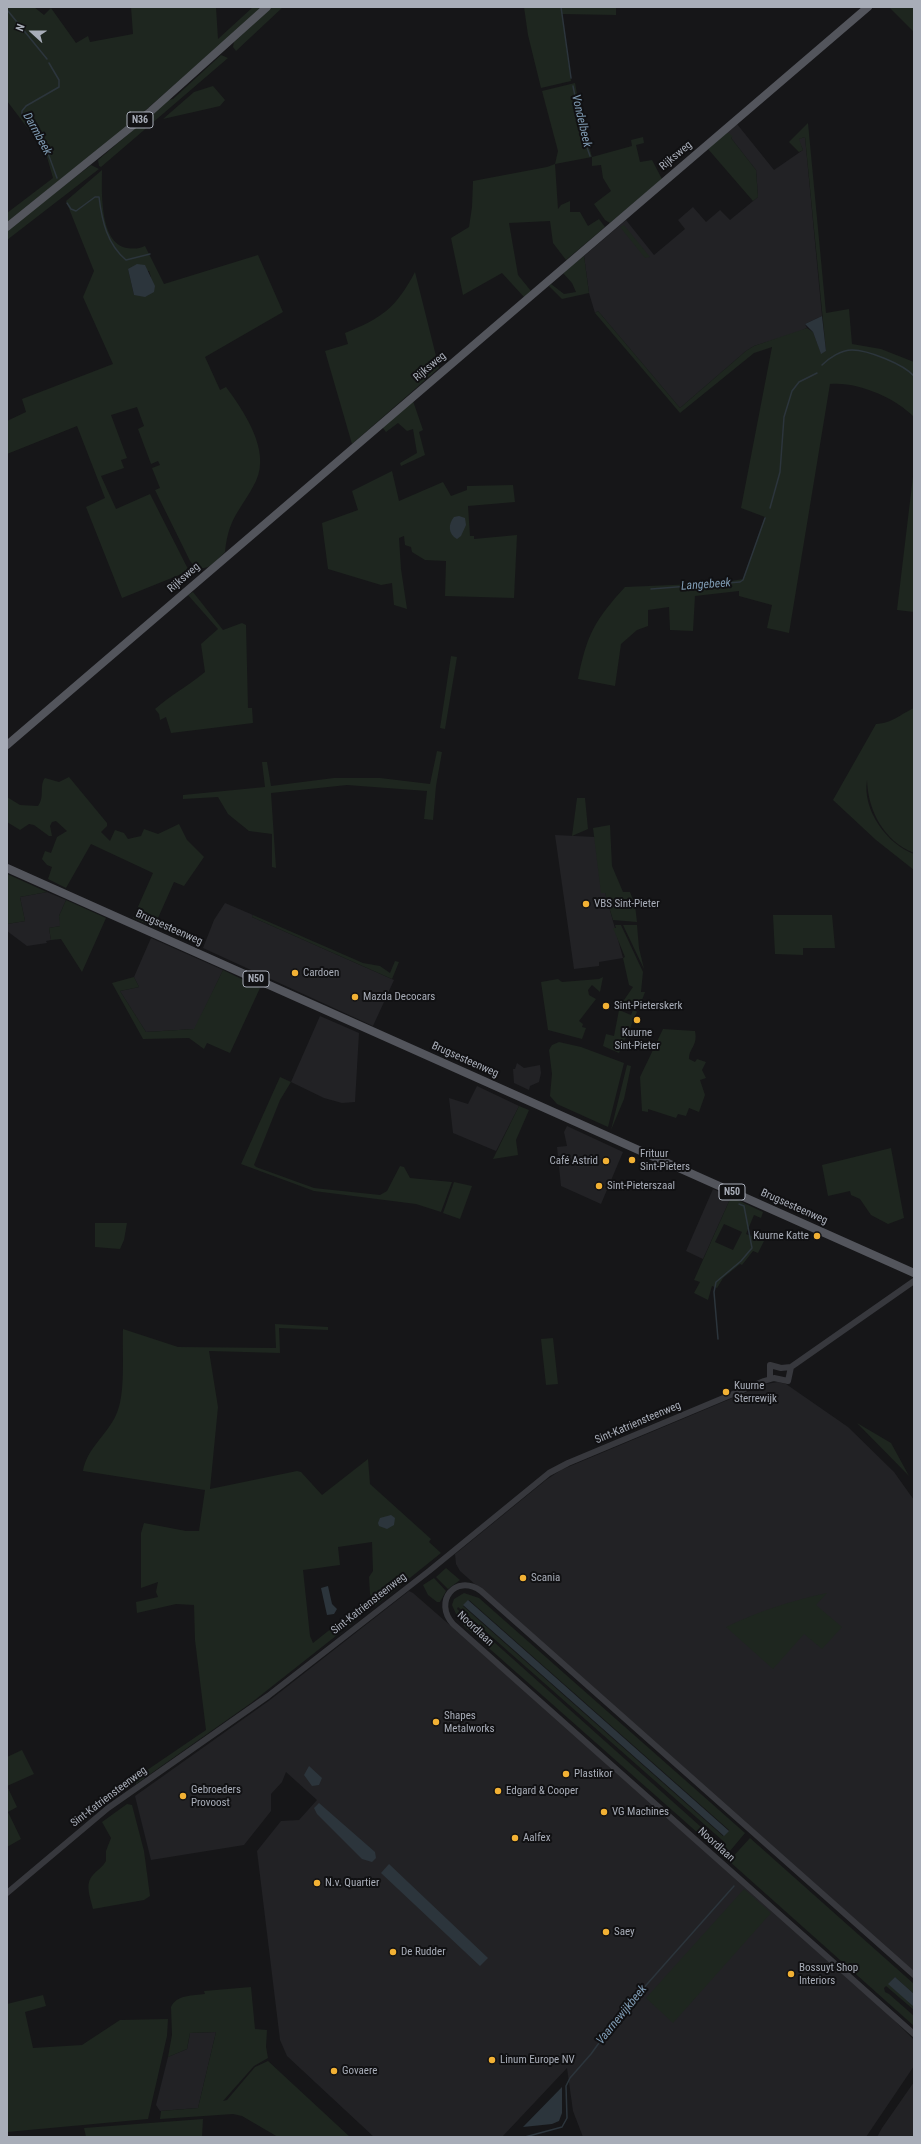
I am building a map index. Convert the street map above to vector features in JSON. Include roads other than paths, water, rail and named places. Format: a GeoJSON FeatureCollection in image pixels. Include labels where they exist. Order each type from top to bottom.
{"type":"FeatureCollection","features":[{"type":"Feature","properties":{"kind":"main road","name":"N36"},"geometry":{"type":"LineString","coordinates":[[7,227],[151,111],[267,7]]}},
{"type":"Feature","properties":{"kind":"main road","name":"Rijksweg"},"geometry":{"type":"LineString","coordinates":[[7,745],[868,7]]}},
{"type":"Feature","properties":{"kind":"main road","name":"Brugsesteenweg"},"geometry":{"type":"LineString","coordinates":[[7,868],[914,1273]]}},
{"type":"Feature","properties":{"kind":"street"},"geometry":{"type":"LineString","coordinates":[[770,1379],[770,1365],[782,1368],[791,1366],[914,1281]]}},
{"type":"Feature","properties":{"kind":"street","name":"Sint-Katriensteenweg"},"geometry":{"type":"LineString","coordinates":[[7,1893],[108,1808],[268,1696],[424,1575],[549,1473],[568,1463],[770,1379],[780,1378],[788,1381],[791,1366]]}},
{"type":"Feature","properties":{"kind":"street","name":"Noordlaan"},"geometry":{"type":"LineString","coordinates":[[914,1975],[480,1591],[473,1586],[464,1585],[454,1588],[449,1593],[445,1601],[444,1609],[453,1624],[914,2034]]}},
{"type":"Feature","properties":{"kind":"waterway","name":"Vondelbeek"},"geometry":{"type":"LineString","coordinates":[[561,7],[571,78]]}},
{"type":"Feature","properties":{"kind":"waterway","name":"Darmbeek"},"geometry":{"type":"LineString","coordinates":[[8,11],[47,59]]}},
{"type":"Feature","properties":{"kind":"waterway","name":"Darmbeek"},"geometry":{"type":"LineString","coordinates":[[49,63],[59,80],[59,87],[26,106],[22,111],[22,115],[45,145],[57,178]]}},
{"type":"Feature","properties":{"kind":"waterway","name":"Vondelbeek"},"geometry":{"type":"LineString","coordinates":[[573,86],[583,136],[590,156]]}},
{"type":"Feature","properties":{"kind":"waterway","name":"Darmbeek"},"geometry":{"type":"LineString","coordinates":[[67,203],[71,209],[76,211],[95,197],[99,197],[106,232],[114,247],[120,254],[126,260],[150,254]]}},
{"type":"Feature","properties":{"kind":"waterway","name":"Langebeek"},"geometry":{"type":"LineString","coordinates":[[822,365],[832,357],[848,350],[852,350],[867,352],[885,358],[909,371],[914,376]]}},
{"type":"Feature","properties":{"kind":"waterway","name":"Langebeek"},"geometry":{"type":"LineString","coordinates":[[770,508],[780,472],[784,417],[792,391],[799,382],[817,373]]}},
{"type":"Feature","properties":{"kind":"waterway","name":"Langebeek"},"geometry":{"type":"LineString","coordinates":[[651,589],[740,582],[743,580],[765,518]]}},
{"type":"Feature","properties":{"kind":"waterway","name":"Langebeek"},"geometry":{"type":"LineString","coordinates":[[718,1339],[714,1292],[716,1282],[741,1261],[752,1248],[744,1206],[739,1204]]}},
{"type":"Feature","properties":{"kind":"waterway","name":"Vaarnewijkbeek"},"geometry":{"type":"LineString","coordinates":[[525,2137],[562,2127],[567,2118],[566,2086],[570,2078],[591,2054],[617,2018],[734,1886]]}},
{"type":"Feature","properties":{"kind":"place","name":"VBS Sint-Pieter"},"geometry":{"type":"Point","coordinates":[586,904]}},
{"type":"Feature","properties":{"kind":"place","name":"Cardoen"},"geometry":{"type":"Point","coordinates":[295,973]}},
{"type":"Feature","properties":{"kind":"place","name":"Mazda Decocars"},"geometry":{"type":"Point","coordinates":[355,997]}},
{"type":"Feature","properties":{"kind":"place","name":"Sint-Pieterskerk"},"geometry":{"type":"Point","coordinates":[606,1006]}},
{"type":"Feature","properties":{"kind":"place","name":"Kuurne Sint-Pieter"},"geometry":{"type":"Point","coordinates":[637,1020]}},
{"type":"Feature","properties":{"kind":"place","name":"Frituur Sint-Pieters"},"geometry":{"type":"Point","coordinates":[632,1160]}},
{"type":"Feature","properties":{"kind":"place","name":"Café Astrid"},"geometry":{"type":"Point","coordinates":[606,1161]}},
{"type":"Feature","properties":{"kind":"place","name":"Sint-Pieterszaal"},"geometry":{"type":"Point","coordinates":[599,1186]}},
{"type":"Feature","properties":{"kind":"place","name":"Kuurne Katte"},"geometry":{"type":"Point","coordinates":[817,1236]}},
{"type":"Feature","properties":{"kind":"place","name":"Kuurne Sterrewijk"},"geometry":{"type":"Point","coordinates":[726,1392]}},
{"type":"Feature","properties":{"kind":"place","name":"Scania"},"geometry":{"type":"Point","coordinates":[523,1578]}},
{"type":"Feature","properties":{"kind":"place","name":"Shapes Metalworks"},"geometry":{"type":"Point","coordinates":[436,1722]}},
{"type":"Feature","properties":{"kind":"place","name":"Plastikor"},"geometry":{"type":"Point","coordinates":[566,1774]}},
{"type":"Feature","properties":{"kind":"place","name":"Edgard & Cooper"},"geometry":{"type":"Point","coordinates":[498,1791]}},
{"type":"Feature","properties":{"kind":"place","name":"Gebroeders Provoost"},"geometry":{"type":"Point","coordinates":[183,1796]}},
{"type":"Feature","properties":{"kind":"place","name":"VG Machines"},"geometry":{"type":"Point","coordinates":[604,1812]}},
{"type":"Feature","properties":{"kind":"place","name":"Aalfex"},"geometry":{"type":"Point","coordinates":[515,1838]}},
{"type":"Feature","properties":{"kind":"place","name":"N.v. Quartier"},"geometry":{"type":"Point","coordinates":[317,1883]}},
{"type":"Feature","properties":{"kind":"place","name":"Saey"},"geometry":{"type":"Point","coordinates":[606,1932]}},
{"type":"Feature","properties":{"kind":"place","name":"De Rudder"},"geometry":{"type":"Point","coordinates":[393,1952]}},
{"type":"Feature","properties":{"kind":"place","name":"Bossuyt Shop Interiors"},"geometry":{"type":"Point","coordinates":[791,1974]}},
{"type":"Feature","properties":{"kind":"place","name":"Linum Europe NV"},"geometry":{"type":"Point","coordinates":[492,2060]}},
{"type":"Feature","properties":{"kind":"place","name":"Govaere"},"geometry":{"type":"Point","coordinates":[334,2071]}}]}
